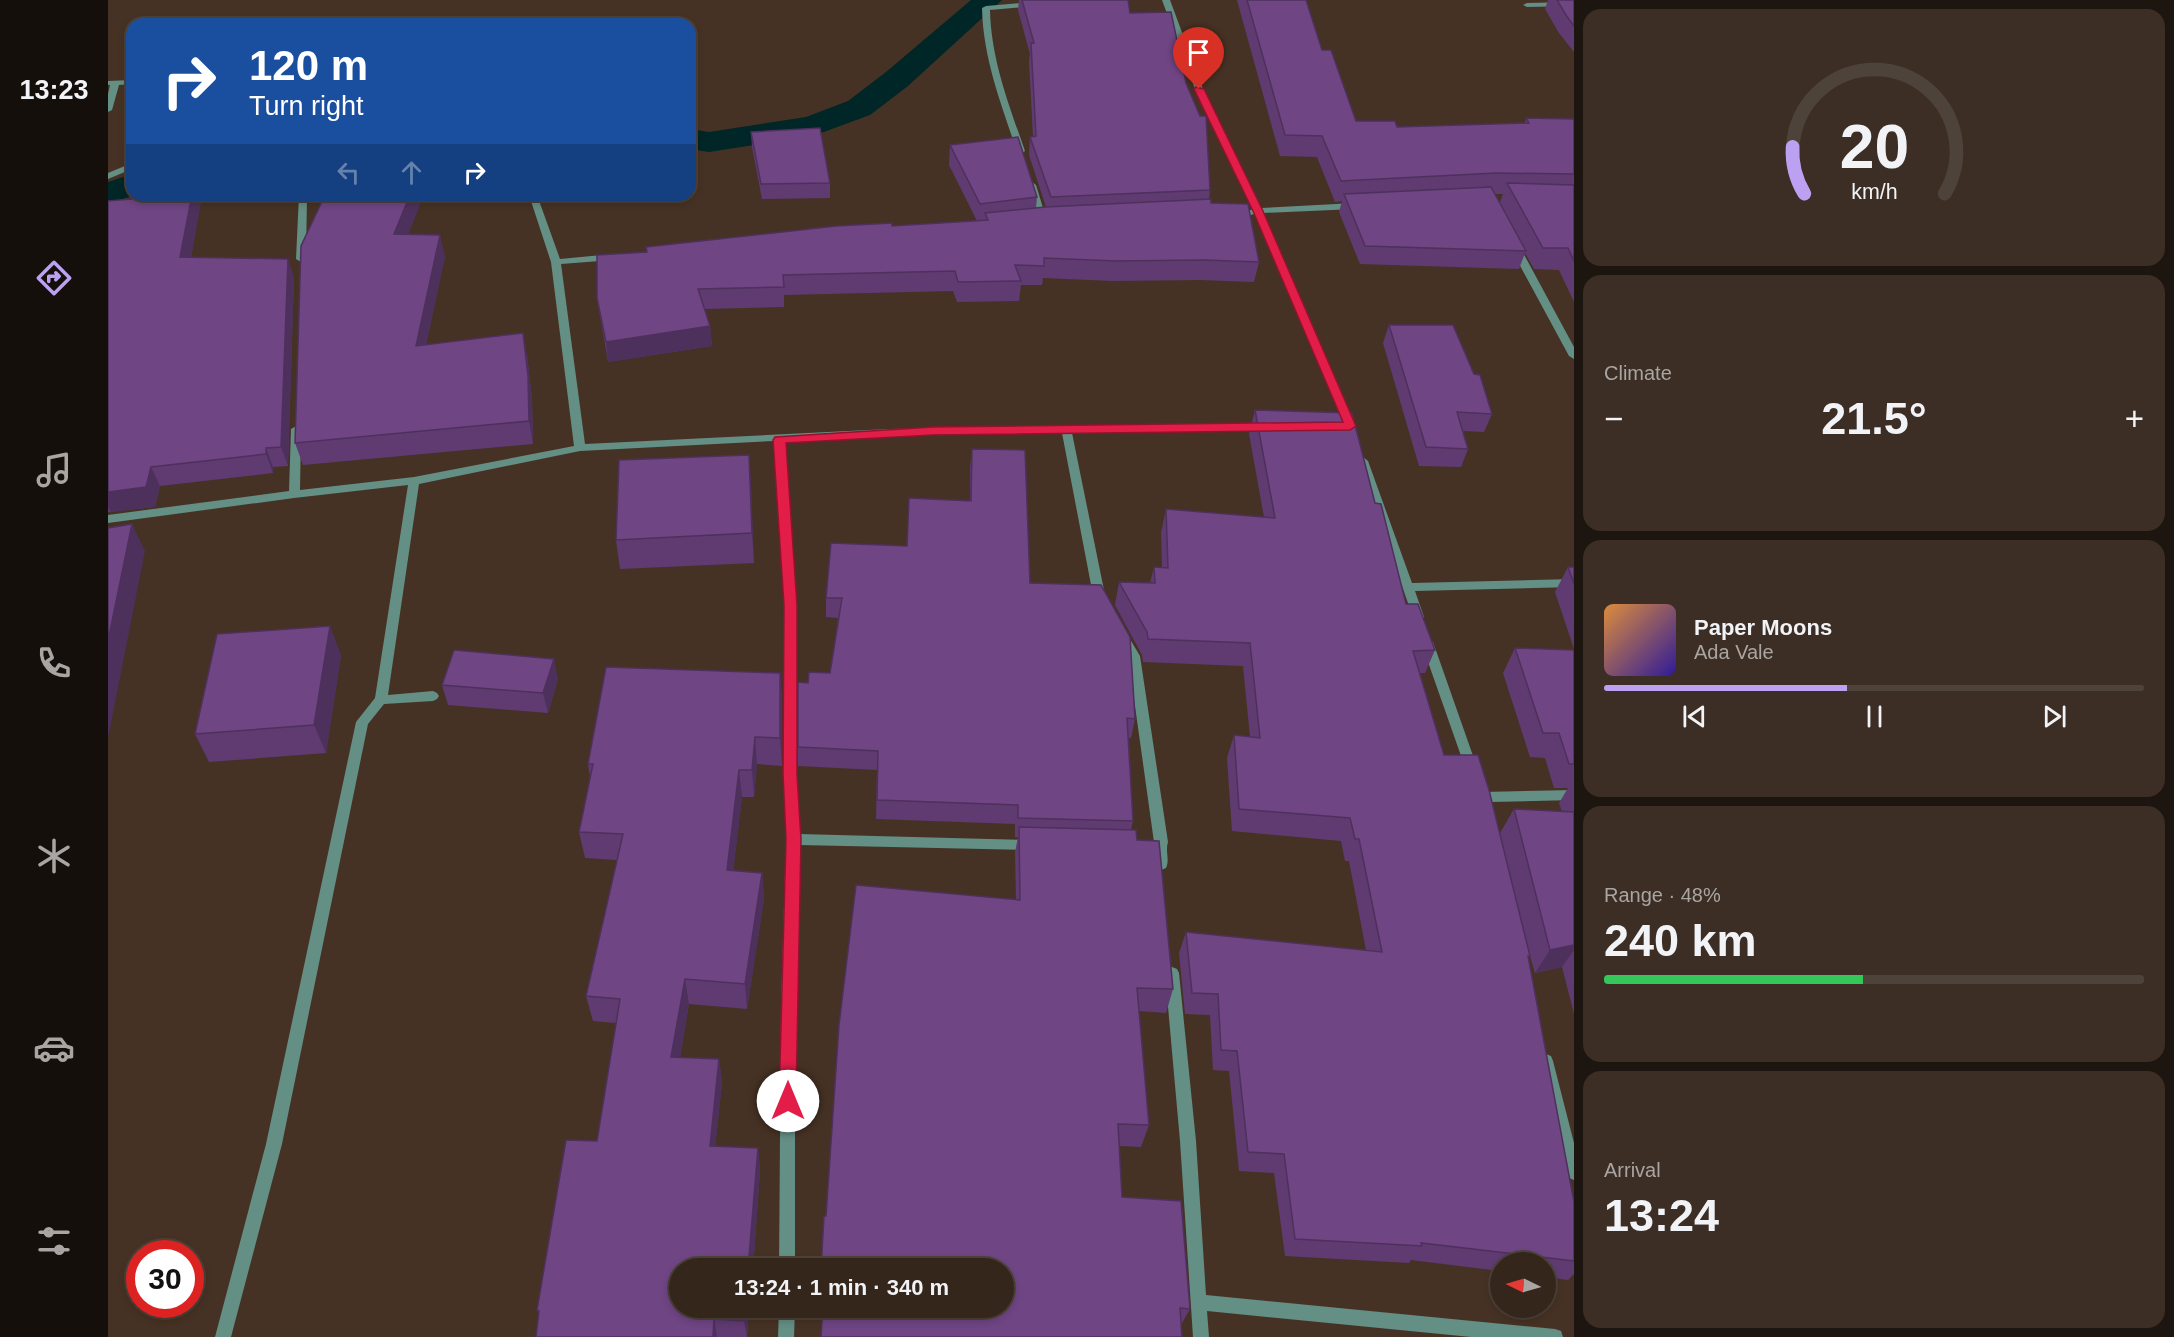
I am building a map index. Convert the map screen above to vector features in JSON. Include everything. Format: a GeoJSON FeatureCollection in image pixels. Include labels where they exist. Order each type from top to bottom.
{"type":"FeatureCollection","features":[{"type":"Feature","properties":{"kind":"street"},"geometry":{"type":"LineString","coordinates":[[1166,0],[1199,89],[1258,211],[1350,434],[1408,587],[1482,797],[1487,819]]}},
{"type":"Feature","properties":{"kind":"street"},"geometry":{"type":"LineString","coordinates":[[1025,164],[999,85],[986,22],[986,8],[1040,4]]}},
{"type":"Feature","properties":{"kind":"street"},"geometry":{"type":"LineString","coordinates":[[1527,5],[1574,4]]}},
{"type":"Feature","properties":{"kind":"street"},"geometry":{"type":"LineString","coordinates":[[108,110],[111,83],[126,82]]}},
{"type":"Feature","properties":{"kind":"street"},"geometry":{"type":"LineString","coordinates":[[108,176],[126,168]]}},
{"type":"Feature","properties":{"kind":"street"},"geometry":{"type":"LineString","coordinates":[[1029,176],[1043,221]]}},
{"type":"Feature","properties":{"kind":"street"},"geometry":{"type":"LineString","coordinates":[[301,267],[303,201]]}},
{"type":"Feature","properties":{"kind":"street"},"geometry":{"type":"LineString","coordinates":[[535,201],[556,262],[580,448]]}},
{"type":"Feature","properties":{"kind":"street"},"geometry":{"type":"LineString","coordinates":[[1235,213],[1362,206]]}},
{"type":"Feature","properties":{"kind":"street"},"geometry":{"type":"LineString","coordinates":[[1032,222],[1055,220]]}},
{"type":"Feature","properties":{"kind":"street"},"geometry":{"type":"LineString","coordinates":[[1511,240],[1574,356]]}},
{"type":"Feature","properties":{"kind":"street"},"geometry":{"type":"LineString","coordinates":[[556,262],[626,256]]}},
{"type":"Feature","properties":{"kind":"street"},"geometry":{"type":"LineString","coordinates":[[294,494],[297,422]]}},
{"type":"Feature","properties":{"kind":"street"},"geometry":{"type":"LineString","coordinates":[[108,519],[294,494],[414,481],[580,448],[779,440],[889,432],[1280,426]]}},
{"type":"Feature","properties":{"kind":"street"},"geometry":{"type":"LineString","coordinates":[[1066,428],[1098,590],[1108,609]]}},
{"type":"Feature","properties":{"kind":"street"},"geometry":{"type":"LineString","coordinates":[[779,440],[790,605],[790,774],[793,839],[788,1006],[787,1258]]}},
{"type":"Feature","properties":{"kind":"street"},"geometry":{"type":"LineString","coordinates":[[222,1337],[274,1144],[362,722],[381,700],[414,481]]}},
{"type":"Feature","properties":{"kind":"street"},"geometry":{"type":"LineString","coordinates":[[1408,587],[1574,583]]}},
{"type":"Feature","properties":{"kind":"street"},"geometry":{"type":"LineString","coordinates":[[1118,627],[1134,656],[1161,842],[1153,848],[1163,883]]}},
{"type":"Feature","properties":{"kind":"street"},"geometry":{"type":"LineString","coordinates":[[381,700],[434,696]]}},
{"type":"Feature","properties":{"kind":"street"},"geometry":{"type":"LineString","coordinates":[[1482,797],[1574,795]]}},
{"type":"Feature","properties":{"kind":"street"},"geometry":{"type":"LineString","coordinates":[[793,839],[1041,845]]}},
{"type":"Feature","properties":{"kind":"street"},"geometry":{"type":"LineString","coordinates":[[1170,953],[1188,1140],[1201,1337]]}},
{"type":"Feature","properties":{"kind":"street"},"geometry":{"type":"LineString","coordinates":[[1543,1048],[1574,1173]]}},
{"type":"Feature","properties":{"kind":"street"},"geometry":{"type":"LineString","coordinates":[[1199,1302],[1555,1337]]}},
{"type":"Feature","properties":{"kind":"street"},"geometry":{"type":"LineString","coordinates":[[786,1337],[787,1318]]}},
{"type":"Feature","properties":{"kind":"building"},"geometry":{"type":"Polygon","coordinates":[[[1022,0],[1128,0],[1130,13],[1171,12],[1186,83],[1200,116],[1206,116],[1210,190],[1051,197],[1030,137],[1036,136],[1031,43],[1034,43],[1022,0]]]}},
{"type":"Feature","properties":{"kind":"building"},"geometry":{"type":"Polygon","coordinates":[[[1247,0],[1306,0],[1322,50],[1331,50],[1356,121],[1395,121],[1397,127],[1529,123],[1526,118],[1574,119],[1574,174],[1496,173],[1341,181],[1322,136],[1285,135],[1247,0]]]}},
{"type":"Feature","properties":{"kind":"building"},"geometry":{"type":"Polygon","coordinates":[[[1557,0],[1574,0],[1574,26],[1566,15],[1557,0]]]}},
{"type":"Feature","properties":{"kind":"building"},"geometry":{"type":"Polygon","coordinates":[[[820,128],[830,183],[761,184],[751,132],[820,128]]]}},
{"type":"Feature","properties":{"kind":"building"},"geometry":{"type":"Polygon","coordinates":[[[1018,137],[1037,197],[980,204],[950,145],[1018,137]]]}},
{"type":"Feature","properties":{"kind":"building"},"geometry":{"type":"Polygon","coordinates":[[[1507,183],[1574,185],[1574,261],[1568,248],[1543,248],[1507,183]]]}},
{"type":"Feature","properties":{"kind":"building"},"geometry":{"type":"Polygon","coordinates":[[[1491,187],[1526,251],[1365,246],[1344,194],[1491,187]]]}},
{"type":"Feature","properties":{"kind":"building"},"geometry":{"type":"Polygon","coordinates":[[[1211,199],[1211,203],[1248,204],[1259,262],[1044,258],[1044,266],[1015,265],[1021,281],[958,282],[955,271],[783,275],[784,287],[698,289],[710,326],[606,342],[597,298],[597,255],[647,252],[646,247],[836,226],[892,223],[892,226],[988,220],[985,213],[1045,207],[1211,199]]]}},
{"type":"Feature","properties":{"kind":"building"},"geometry":{"type":"Polygon","coordinates":[[[108,201],[191,201],[180,257],[288,259],[281,447],[266,448],[266,454],[151,467],[146,487],[108,492],[108,201]]]}},
{"type":"Feature","properties":{"kind":"building"},"geometry":{"type":"Polygon","coordinates":[[[322,201],[408,201],[394,234],[440,235],[416,346],[523,333],[528,376],[529,421],[295,443],[301,246],[322,201]]]}},
{"type":"Feature","properties":{"kind":"building"},"geometry":{"type":"Polygon","coordinates":[[[1389,325],[1453,325],[1474,374],[1480,375],[1492,414],[1457,412],[1468,449],[1426,447],[1389,325]]]}},
{"type":"Feature","properties":{"kind":"building"},"geometry":{"type":"Polygon","coordinates":[[[1255,410],[1352,413],[1375,503],[1381,504],[1406,604],[1418,604],[1435,650],[1413,651],[1444,755],[1478,755],[1489,790],[1530,956],[1528,956],[1574,1202],[1574,1261],[1556,1259],[1556,1252],[1498,1252],[1421,1243],[1422,1246],[1295,1239],[1284,1154],[1248,1152],[1237,1051],[1221,1050],[1218,994],[1192,993],[1186,932],[1382,952],[1359,839],[1355,839],[1350,818],[1239,809],[1234,735],[1260,738],[1250,643],[1148,639],[1147,632],[1119,582],[1155,583],[1154,567],[1168,568],[1166,509],[1275,518],[1255,410]]]}},
{"type":"Feature","properties":{"kind":"building"},"geometry":{"type":"Polygon","coordinates":[[[972,449],[1025,450],[1030,583],[1101,585],[1130,637],[1135,719],[1127,718],[1133,821],[1018,818],[1018,805],[877,800],[878,751],[798,747],[798,682],[808,683],[809,672],[830,673],[842,598],[826,598],[831,543],[907,546],[909,498],[971,501],[972,449]]]}},
{"type":"Feature","properties":{"kind":"building"},"geometry":{"type":"Polygon","coordinates":[[[749,455],[752,533],[616,540],[619,460],[749,455]]]}},
{"type":"Feature","properties":{"kind":"building"},"geometry":{"type":"Polygon","coordinates":[[[132,524],[108,641],[108,528],[132,524]]]}},
{"type":"Feature","properties":{"kind":"building"},"geometry":{"type":"Polygon","coordinates":[[[1568,567],[1574,567],[1574,584],[1568,567]]]}},
{"type":"Feature","properties":{"kind":"building"},"geometry":{"type":"Polygon","coordinates":[[[330,626],[314,725],[195,734],[217,634],[330,626]]]}},
{"type":"Feature","properties":{"kind":"building"},"geometry":{"type":"Polygon","coordinates":[[[1515,648],[1574,650],[1574,764],[1569,764],[1559,733],[1543,733],[1515,648]]]}},
{"type":"Feature","properties":{"kind":"building"},"geometry":{"type":"Polygon","coordinates":[[[454,650],[554,659],[543,693],[442,685],[454,650]]]}},
{"type":"Feature","properties":{"kind":"building"},"geometry":{"type":"Polygon","coordinates":[[[606,667],[780,673],[780,738],[755,737],[752,770],[739,770],[727,870],[762,873],[745,984],[685,979],[671,1057],[719,1059],[710,1146],[758,1148],[749,1258],[669,1258],[669,1318],[744,1318],[744,1321],[714,1319],[713,1337],[536,1337],[539,1311],[537,1310],[566,1140],[597,1141],[620,999],[586,996],[623,834],[579,832],[593,764],[588,764],[606,667]]]}},
{"type":"Feature","properties":{"kind":"building"},"geometry":{"type":"Polygon","coordinates":[[[1514,809],[1574,812],[1574,945],[1550,950],[1514,809]]]}},
{"type":"Feature","properties":{"kind":"building"},"geometry":{"type":"Polygon","coordinates":[[[1019,827],[1136,830],[1137,840],[1159,841],[1173,989],[1137,988],[1149,1125],[1118,1124],[1122,1197],[1181,1201],[1190,1309],[1180,1308],[1182,1337],[821,1337],[822,1318],[1014,1318],[1014,1258],[822,1258],[839,1025],[856,885],[1020,900],[1019,827]]]}},
{"type":"Feature","properties":{"kind":"waterway"},"geometry":{"type":"LineString","coordinates":[[696,140],[709,142],[813,126],[859,108],[897,79],[988,0]]}},
{"type":"Feature","properties":{"kind":"waterway"},"geometry":{"type":"LineString","coordinates":[[108,194],[126,186]]}},
{"type":"Feature","properties":{"kind":"route"},"geometry":{"type":"LineString","coordinates":[[788,1101],[788,1006],[793,839],[790,774],[790,605],[779,440],[889,432],[1350,426],[1258,211],[1199,89]]}}]}
